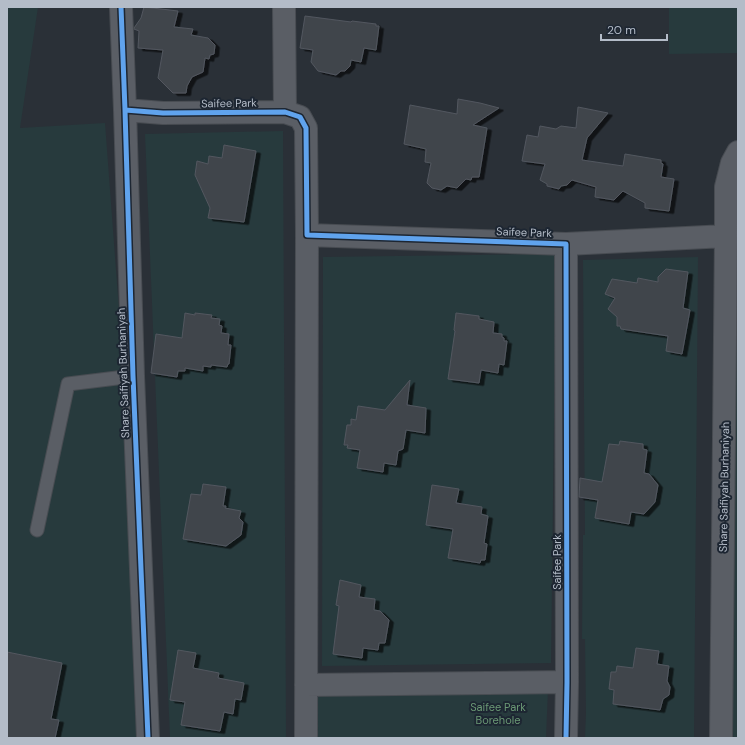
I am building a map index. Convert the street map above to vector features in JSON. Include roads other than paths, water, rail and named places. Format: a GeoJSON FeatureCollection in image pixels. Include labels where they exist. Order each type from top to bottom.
{"type":"FeatureCollection","features":[{"type":"Feature","properties":{"kind":"street","name":"Share Saifiyah Burhaniyah"},"geometry":{"type":"LineString","coordinates":[[121,7],[126,110],[133,376],[148,738]]}},
{"type":"Feature","properties":{"kind":"street"},"geometry":{"type":"LineString","coordinates":[[284,7],[285,112]]}},
{"type":"Feature","properties":{"kind":"street","name":"Saifee Park"},"geometry":{"type":"LineString","coordinates":[[126,110],[163,113],[285,112],[300,117],[306,128],[306,738]]}},
{"type":"Feature","properties":{"kind":"street","name":"Share Saifiyah Burhaniyah"},"geometry":{"type":"LineString","coordinates":[[721,738],[726,187],[732,163],[738,152]]}},
{"type":"Feature","properties":{"kind":"street","name":"Saifee Park"},"geometry":{"type":"LineString","coordinates":[[307,235],[566,244],[566,738]]}},
{"type":"Feature","properties":{"kind":"street"},"geometry":{"type":"LineString","coordinates":[[566,244],[726,236]]}},
{"type":"Feature","properties":{"kind":"street"},"geometry":{"type":"LineString","coordinates":[[306,685],[567,682]]}},
{"type":"Feature","properties":{"kind":"lane"},"geometry":{"type":"LineString","coordinates":[[37,530],[68,384],[133,376]]}},
{"type":"Feature","properties":{"kind":"park label","name":"Saifee Park Borehole"},"geometry":{"type":"Point","coordinates":[498,713]}}]}
